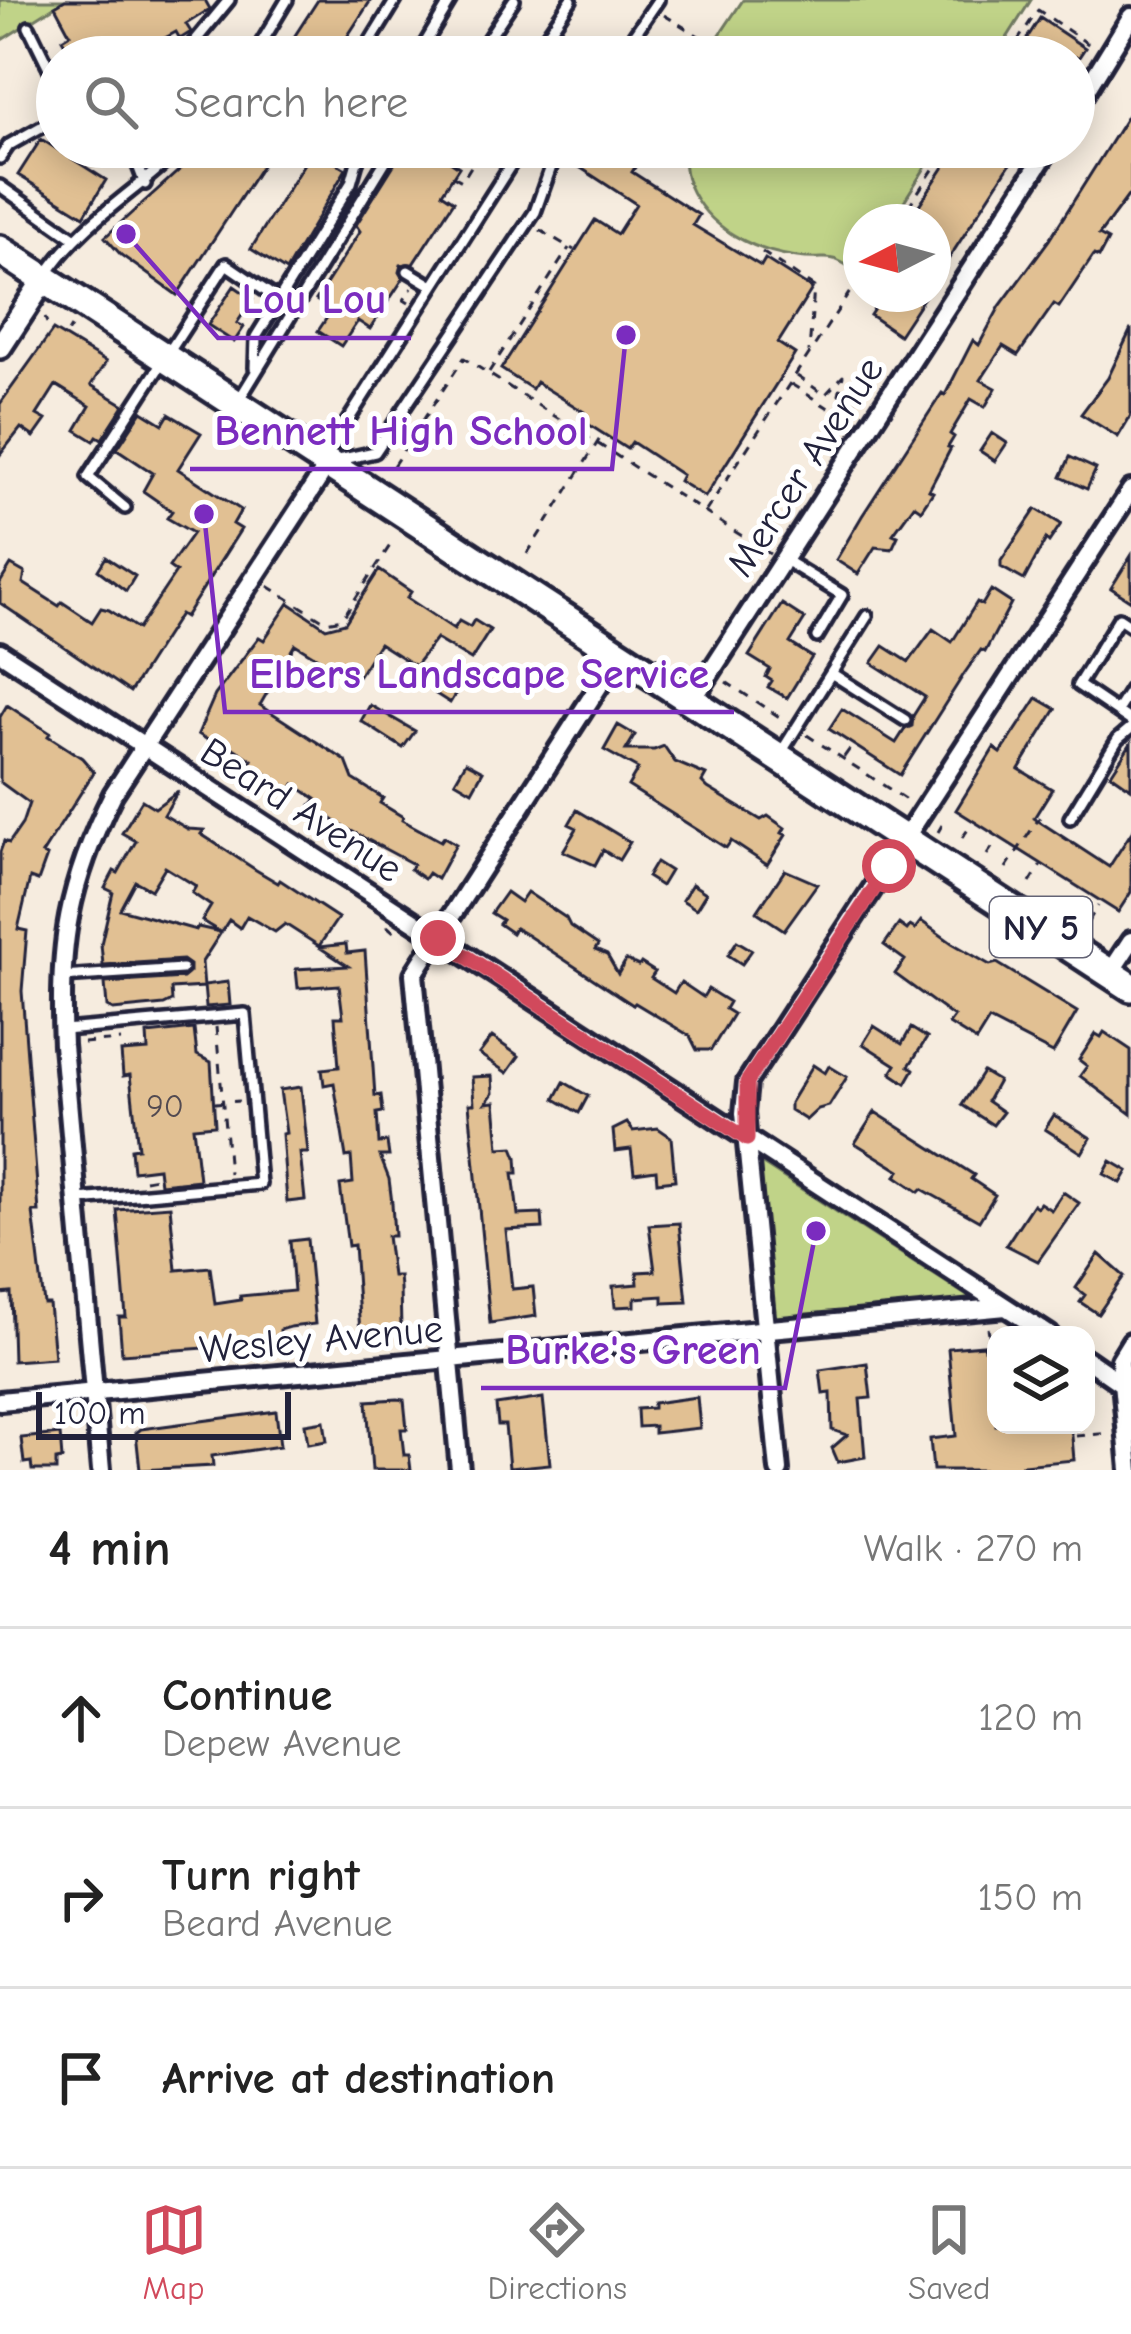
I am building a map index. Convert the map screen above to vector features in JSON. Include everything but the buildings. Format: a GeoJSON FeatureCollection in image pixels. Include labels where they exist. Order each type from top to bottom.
{"type":"FeatureCollection","features":[{"type":"Feature","properties":{"kind":"main road","name":"NY 5"},"geometry":{"type":"LineString","coordinates":[[0,250],[1120,980]]}},
{"type":"Feature","properties":{"kind":"street"},"geometry":{"type":"LineString","coordinates":[[1095,76],[1131,17]]}},
{"type":"Feature","properties":{"kind":"street","name":"Mercer Avenue"},"geometry":{"type":"LineString","coordinates":[[692,700],[777,557],[1036,168]]}},
{"type":"Feature","properties":{"kind":"street"},"geometry":{"type":"LineString","coordinates":[[0,347],[45,278]]}},
{"type":"Feature","properties":{"kind":"street"},"geometry":{"type":"LineString","coordinates":[[101,1470],[62,1030],[62,977],[76,879],[113,794],[326,461]]}},
{"type":"Feature","properties":{"kind":"street"},"geometry":{"type":"LineString","coordinates":[[779,1470],[747,1139],[747,1082],[1131,490]]}},
{"type":"Feature","properties":{"kind":"street","name":"Beard Avenue"},"geometry":{"type":"LineString","coordinates":[[0,652],[1036,1326]]}},
{"type":"Feature","properties":{"kind":"street"},"geometry":{"type":"LineString","coordinates":[[460,1470],[414,974],[620,653]]}},
{"type":"Feature","properties":{"kind":"street"},"geometry":{"type":"LineString","coordinates":[[1120,980],[1131,941]]}},
{"type":"Feature","properties":{"kind":"street","name":"Wesley Avenue"},"geometry":{"type":"LineString","coordinates":[[0,1401],[1007,1307]]}},
{"type":"Feature","properties":{"kind":"street"},"geometry":{"type":"LineString","coordinates":[[1130,1470],[1120,1360],[1131,1342]]}},
{"type":"Feature","properties":{"kind":"street"},"geometry":{"type":"LineString","coordinates":[[1095,1365],[1126,1387]]}},
{"type":"Feature","properties":{"kind":"lane"},"geometry":{"type":"LineString","coordinates":[[199,36],[229,0]]}},
{"type":"Feature","properties":{"kind":"lane"},"geometry":{"type":"LineString","coordinates":[[266,36],[287,0]]}},
{"type":"Feature","properties":{"kind":"lane"},"geometry":{"type":"LineString","coordinates":[[374,36],[397,0]]}},
{"type":"Feature","properties":{"kind":"lane"},"geometry":{"type":"LineString","coordinates":[[430,36],[451,0]]}},
{"type":"Feature","properties":{"kind":"lane"},"geometry":{"type":"LineString","coordinates":[[490,36],[514,0]]}},
{"type":"Feature","properties":{"kind":"lane"},"geometry":{"type":"LineString","coordinates":[[546,36],[571,0]]}},
{"type":"Feature","properties":{"kind":"lane"},"geometry":{"type":"LineString","coordinates":[[633,36],[658,0]]}},
{"type":"Feature","properties":{"kind":"lane"},"geometry":{"type":"LineString","coordinates":[[29,27],[36,41]]}},
{"type":"Feature","properties":{"kind":"lane"},"geometry":{"type":"LineString","coordinates":[[0,158],[9,145],[36,130]]}},
{"type":"Feature","properties":{"kind":"lane"},"geometry":{"type":"LineString","coordinates":[[139,168],[145,184]]}},
{"type":"Feature","properties":{"kind":"lane"},"geometry":{"type":"LineString","coordinates":[[45,278],[74,238],[161,168]]}},
{"type":"Feature","properties":{"kind":"lane"},"geometry":{"type":"LineString","coordinates":[[255,373],[256,337],[356,168]]}},
{"type":"Feature","properties":{"kind":"lane"},"geometry":{"type":"LineString","coordinates":[[237,404],[381,168]]}},
{"type":"Feature","properties":{"kind":"lane"},"geometry":{"type":"LineString","coordinates":[[326,461],[509,168]]}},
{"type":"Feature","properties":{"kind":"lane"},"geometry":{"type":"LineString","coordinates":[[326,461],[375,452],[528,223],[550,168]]}},
{"type":"Feature","properties":{"kind":"lane"},"geometry":{"type":"LineString","coordinates":[[0,186],[74,238]]}},
{"type":"Feature","properties":{"kind":"lane"},"geometry":{"type":"LineString","coordinates":[[125,508],[88,477],[226,265],[279,300]]}},
{"type":"Feature","properties":{"kind":"lane"},"geometry":{"type":"LineString","coordinates":[[408,271],[433,286]]}},
{"type":"Feature","properties":{"kind":"lane"},"geometry":{"type":"LineString","coordinates":[[777,557],[842,595],[817,637]]}},
{"type":"Feature","properties":{"kind":"lane"},"geometry":{"type":"LineString","coordinates":[[779,756],[867,616]]}},
{"type":"Feature","properties":{"kind":"lane"},"geometry":{"type":"LineString","coordinates":[[1070,818],[1131,724],[1078,686],[1119,618],[1131,626]]}},
{"type":"Feature","properties":{"kind":"lane"},"geometry":{"type":"LineString","coordinates":[[831,673],[905,720]]}},
{"type":"Feature","properties":{"kind":"lane"},"geometry":{"type":"LineString","coordinates":[[1117,711],[1131,689]]}},
{"type":"Feature","properties":{"kind":"lane"},"geometry":{"type":"LineString","coordinates":[[62,977],[182,969]]}},
{"type":"Feature","properties":{"kind":"lane"},"geometry":{"type":"LineString","coordinates":[[62,1030],[245,1014],[260,1184],[79,1201]]}},
{"type":"Feature","properties":{"kind":"path"},"geometry":{"type":"LineString","coordinates":[[1021,36],[1038,10],[1076,36]]}},
{"type":"Feature","properties":{"kind":"path"},"geometry":{"type":"LineString","coordinates":[[677,23],[699,36]]}},
{"type":"Feature","properties":{"kind":"path"},"geometry":{"type":"LineString","coordinates":[[453,176],[461,181],[469,168]]}},
{"type":"Feature","properties":{"kind":"path"},"geometry":{"type":"LineString","coordinates":[[910,204],[934,168]]}},
{"type":"Feature","properties":{"kind":"path"},"geometry":{"type":"LineString","coordinates":[[488,373],[571,249],[528,223]]}},
{"type":"Feature","properties":{"kind":"path"},"geometry":{"type":"LineString","coordinates":[[762,252],[814,287],[809,354]]}},
{"type":"Feature","properties":{"kind":"path"},"geometry":{"type":"LineString","coordinates":[[410,304],[404,300],[413,286]]}},
{"type":"Feature","properties":{"kind":"path"},"geometry":{"type":"LineString","coordinates":[[706,513],[843,303]]}},
{"type":"Feature","properties":{"kind":"path"},"geometry":{"type":"LineString","coordinates":[[393,466],[464,358],[777,557]]}},
{"type":"Feature","properties":{"kind":"path"},"geometry":{"type":"LineString","coordinates":[[795,375],[825,395],[843,376],[839,394],[864,408]]}},
{"type":"Feature","properties":{"kind":"path"},"geometry":{"type":"LineString","coordinates":[[509,386],[514,379]]}},
{"type":"Feature","properties":{"kind":"path"},"geometry":{"type":"LineString","coordinates":[[790,383],[854,424]]}},
{"type":"Feature","properties":{"kind":"path"},"geometry":{"type":"LineString","coordinates":[[527,554],[601,436]]}},
{"type":"Feature","properties":{"kind":"path"},"geometry":{"type":"LineString","coordinates":[[684,499],[689,490]]}},
{"type":"Feature","properties":{"kind":"path"},"geometry":{"type":"LineString","coordinates":[[268,586],[326,622],[342,619],[393,541]]}},
{"type":"Feature","properties":{"kind":"path"},"geometry":{"type":"LineString","coordinates":[[724,680],[906,800]]}},
{"type":"Feature","properties":{"kind":"path"},"geometry":{"type":"LineString","coordinates":[[843,759],[852,746]]}},
{"type":"Feature","properties":{"kind":"path"},"geometry":{"type":"LineString","coordinates":[[891,802],[897,794]]}},
{"type":"Feature","properties":{"kind":"path"},"geometry":{"type":"LineString","coordinates":[[1006,868],[1040,817]]}},
{"type":"Feature","properties":{"kind":"path"},"geometry":{"type":"LineString","coordinates":[[938,832],[942,824]]}},
{"type":"Feature","properties":{"kind":"path"},"geometry":{"type":"LineString","coordinates":[[962,838],[972,824]]}},
{"type":"Feature","properties":{"kind":"path"},"geometry":{"type":"LineString","coordinates":[[987,855],[997,840]]}},
{"type":"Feature","properties":{"kind":"path"},"geometry":{"type":"LineString","coordinates":[[1030,883],[1041,866]]}},
{"type":"Feature","properties":{"kind":"path"},"geometry":{"type":"LineString","coordinates":[[899,874],[908,879],[914,874]]}},
{"type":"Feature","properties":{"kind":"path"},"geometry":{"type":"LineString","coordinates":[[1088,922],[1098,906]]}},
{"type":"Feature","properties":{"kind":"path"},"geometry":{"type":"LineString","coordinates":[[387,927],[395,933]]}},
{"type":"Feature","properties":{"kind":"path"},"geometry":{"type":"LineString","coordinates":[[216,1028],[230,1178]]}},
{"type":"Feature","properties":{"kind":"path"},"geometry":{"type":"LineString","coordinates":[[78,1044],[124,1040]]}},
{"type":"Feature","properties":{"kind":"path"},"geometry":{"type":"LineString","coordinates":[[215,1103],[240,1101]]}},
{"type":"Feature","properties":{"kind":"path"},"geometry":{"type":"LineString","coordinates":[[1076,1436],[1113,1432]]}},
{"type":"Feature","properties":{"kind":"green space"},"geometry":{"type":"Polygon","coordinates":[[[0,0],[65,0],[0,41],[0,0]]]}},
{"type":"Feature","properties":{"kind":"green space"},"geometry":{"type":"Polygon","coordinates":[[[743,0],[1031,0],[1008,36],[719,36],[743,0]]]}},
{"type":"Feature","properties":{"kind":"green space"},"geometry":{"type":"Polygon","coordinates":[[[685,168],[925,168],[902,204],[843,204],[843,264],[748,243],[707,214],[685,168]]]}},
{"type":"Feature","properties":{"kind":"green space"},"geometry":{"type":"Polygon","coordinates":[[[758,1161],[975,1301],[775,1319],[758,1161]]]}},
{"type":"Feature","properties":{"kind":"place","name":"Lou Lou"},"geometry":{"type":"Point","coordinates":[126,234]}},
{"type":"Feature","properties":{"kind":"place","name":"Bennett High School"},"geometry":{"type":"Point","coordinates":[626,335]}},
{"type":"Feature","properties":{"kind":"place","name":"Elbers Landscape Service"},"geometry":{"type":"Point","coordinates":[204,514]}},
{"type":"Feature","properties":{"kind":"place","name":"Burke's Green"},"geometry":{"type":"Point","coordinates":[816,1231]}},
{"type":"Feature","properties":{"kind":"route"},"geometry":{"type":"LineString","coordinates":[[438,938],[747,1139],[747,1082],[889,866]]}}]}
